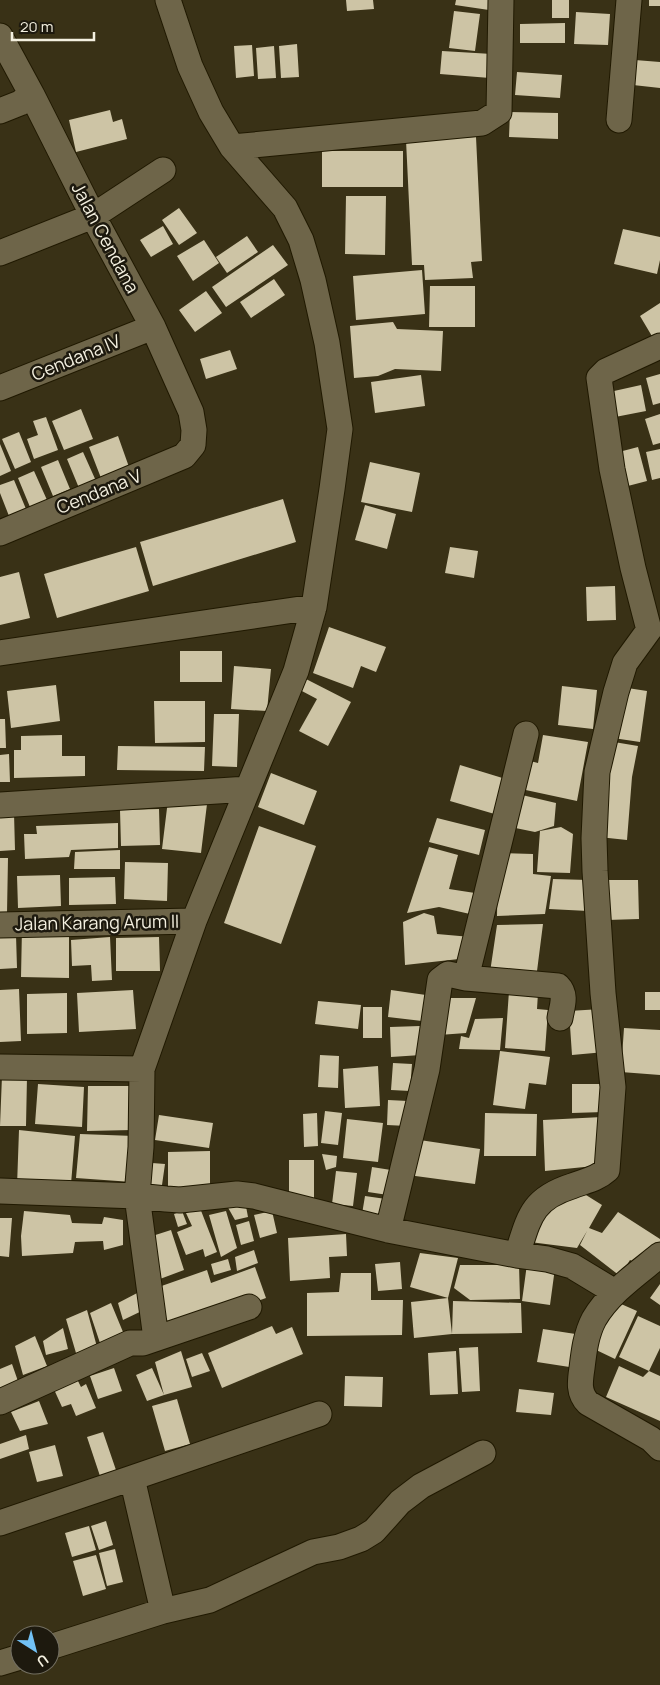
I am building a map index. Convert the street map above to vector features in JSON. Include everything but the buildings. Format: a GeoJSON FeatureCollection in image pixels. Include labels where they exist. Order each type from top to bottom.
{"type":"FeatureCollection","features":[{"type":"Feature","properties":{"kind":"street"},"geometry":{"type":"LineString","coordinates":[[154,1339],[155,1331],[137,1196],[141,1147],[142,1069],[194,921],[296,671],[314,606],[340,429],[327,343],[313,280],[301,240],[285,208],[232,147],[211,112],[190,66],[168,0]]}},
{"type":"Feature","properties":{"kind":"street"},"geometry":{"type":"LineString","coordinates":[[232,147],[482,123],[499,112],[501,0]]}},
{"type":"Feature","properties":{"kind":"street"},"geometry":{"type":"LineString","coordinates":[[619,120],[629,0]]}},
{"type":"Feature","properties":{"kind":"street","name":"Jalan Cendana"},"geometry":{"type":"LineString","coordinates":[[0,36],[153,327],[191,412],[194,430],[193,445]]}},
{"type":"Feature","properties":{"kind":"street"},"geometry":{"type":"LineString","coordinates":[[0,111],[20,103],[32,95]]}},
{"type":"Feature","properties":{"kind":"street"},"geometry":{"type":"LineString","coordinates":[[0,253],[93,216],[163,170]]}},
{"type":"Feature","properties":{"kind":"street","name":"Cendana IV"},"geometry":{"type":"LineString","coordinates":[[0,388],[153,327]]}},
{"type":"Feature","properties":{"kind":"street"},"geometry":{"type":"LineString","coordinates":[[517,1256],[536,1205],[557,1190],[599,1177],[607,1170],[613,1087],[603,994],[595,871],[594,838],[597,772],[616,692],[625,663],[649,630],[633,568],[612,469],[599,378],[606,371],[660,346]]}},
{"type":"Feature","properties":{"kind":"street","name":"Cendana V"},"geometry":{"type":"LineString","coordinates":[[0,533],[184,456],[193,445]]}},
{"type":"Feature","properties":{"kind":"street"},"geometry":{"type":"LineString","coordinates":[[0,653],[314,606]]}},
{"type":"Feature","properties":{"kind":"street"},"geometry":{"type":"LineString","coordinates":[[466,978],[526,734]]}},
{"type":"Feature","properties":{"kind":"street"},"geometry":{"type":"LineString","coordinates":[[0,805],[248,789]]}},
{"type":"Feature","properties":{"kind":"street","name":"Jalan Karang Arum II"},"geometry":{"type":"LineString","coordinates":[[0,926],[194,921]]}},
{"type":"Feature","properties":{"kind":"street"},"geometry":{"type":"LineString","coordinates":[[388,1230],[426,1069],[440,980],[448,974],[466,978],[558,986],[563,991],[564,999],[560,1018]]}},
{"type":"Feature","properties":{"kind":"street"},"geometry":{"type":"LineString","coordinates":[[0,1068],[142,1069]]}},
{"type":"Feature","properties":{"kind":"street"},"geometry":{"type":"LineString","coordinates":[[0,1191],[137,1196],[173,1200],[237,1194],[254,1196],[388,1230],[517,1256],[547,1259],[572,1266],[615,1292]]}},
{"type":"Feature","properties":{"kind":"street"},"geometry":{"type":"LineString","coordinates":[[660,1254],[615,1292],[594,1319],[587,1336],[580,1390],[582,1398],[588,1403],[651,1439],[660,1448]]}},
{"type":"Feature","properties":{"kind":"street"},"geometry":{"type":"LineString","coordinates":[[0,1402],[130,1343],[143,1343],[249,1307]]}},
{"type":"Feature","properties":{"kind":"street"},"geometry":{"type":"LineString","coordinates":[[0,1523],[319,1414]]}},
{"type":"Feature","properties":{"kind":"street"},"geometry":{"type":"LineString","coordinates":[[60,1644],[163,1611],[210,1600],[313,1552],[339,1547],[361,1539],[374,1531],[400,1502],[421,1486],[483,1453]]}},
{"type":"Feature","properties":{"kind":"street"},"geometry":{"type":"LineString","coordinates":[[132,1478],[163,1611]]}}]}
